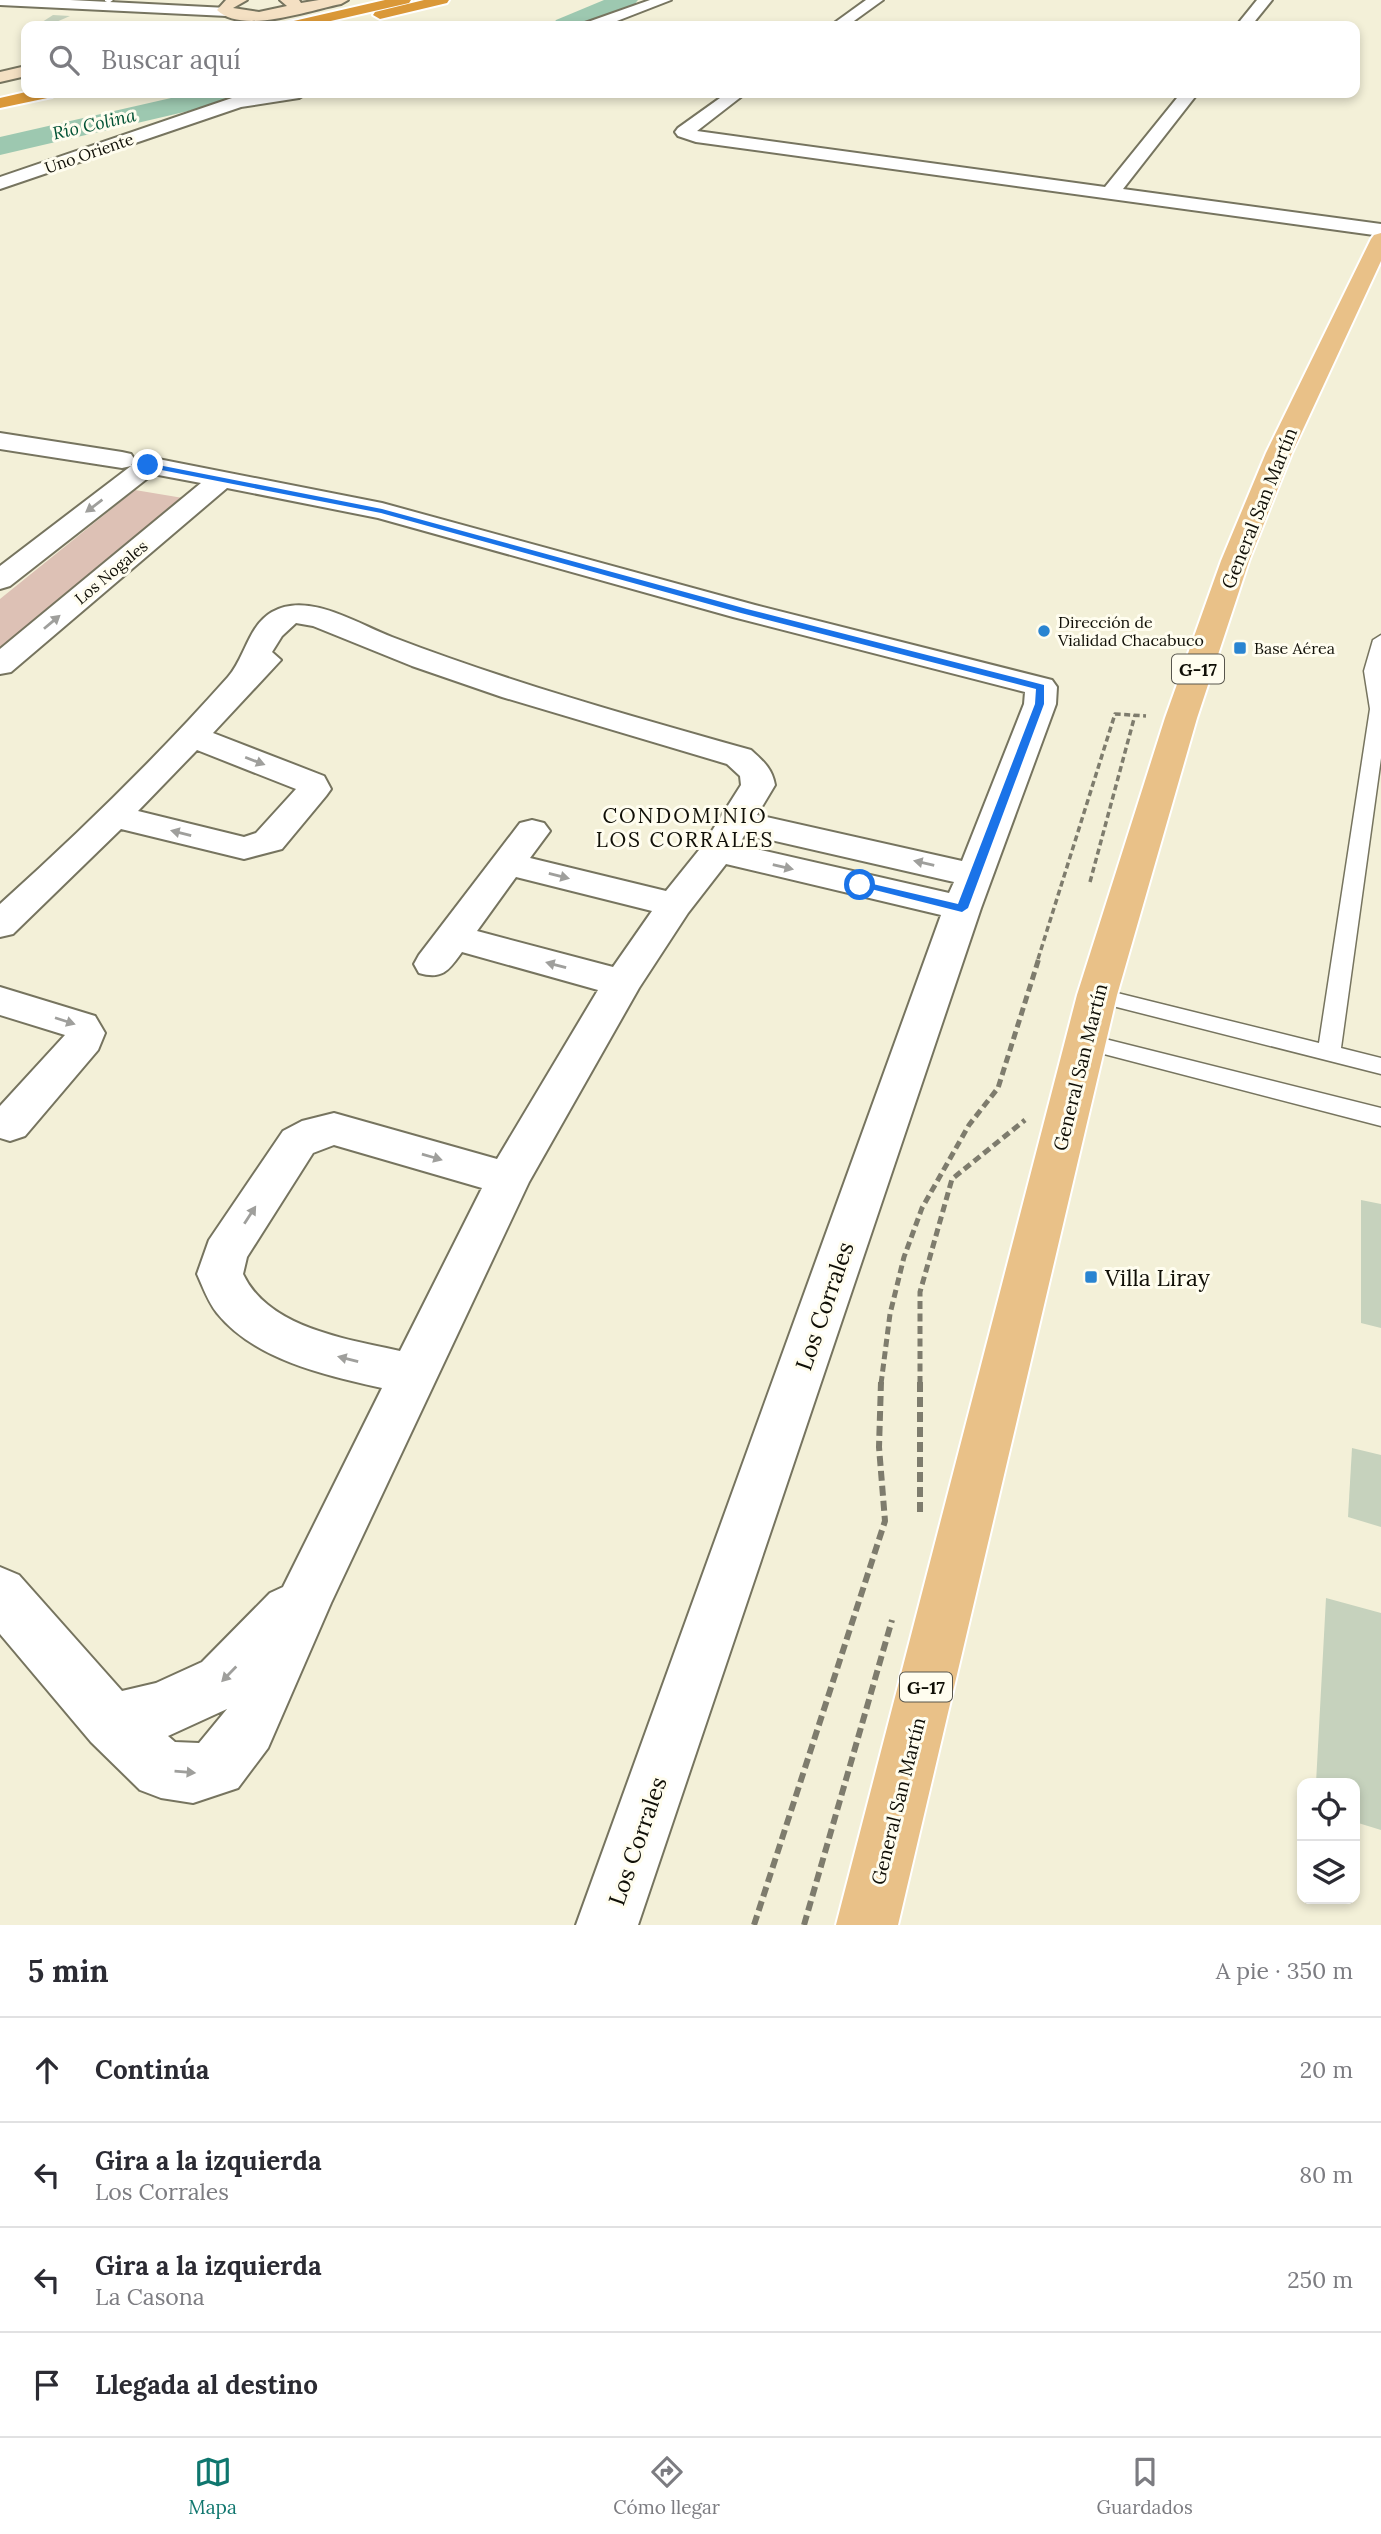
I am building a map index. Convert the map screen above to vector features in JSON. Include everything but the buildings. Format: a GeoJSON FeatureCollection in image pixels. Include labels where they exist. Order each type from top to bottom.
{"type":"FeatureCollection","features":[{"type":"Feature","properties":{"kind":"highway"},"geometry":{"type":"LineString","coordinates":[[312,21],[404,0]]}},
{"type":"Feature","properties":{"kind":"highway"},"geometry":{"type":"LineString","coordinates":[[352,21],[442,0]]}},
{"type":"Feature","properties":{"kind":"highway"},"geometry":{"type":"LineString","coordinates":[[0,93],[21,88]]}},
{"type":"Feature","properties":{"kind":"highway"},"geometry":{"type":"LineString","coordinates":[[0,103],[23,98]]}},
{"type":"Feature","properties":{"kind":"main road","name":"General San Martín"},"geometry":{"type":"LineString","coordinates":[[867,1925],[1097,995],[1181,719],[1259,499],[1298,410],[1381,239]]}},
{"type":"Feature","properties":{"kind":"street"},"geometry":{"type":"LineString","coordinates":[[86,0],[269,15],[288,5],[341,0]]}},
{"type":"Feature","properties":{"kind":"street"},"geometry":{"type":"LineString","coordinates":[[604,21],[664,0]]}},
{"type":"Feature","properties":{"kind":"street"},"geometry":{"type":"LineString","coordinates":[[844,21],[876,0]]}},
{"type":"Feature","properties":{"kind":"street"},"geometry":{"type":"LineString","coordinates":[[1247,21],[1265,0]]}},
{"type":"Feature","properties":{"kind":"street"},"geometry":{"type":"LineString","coordinates":[[0,1],[230,11]]}},
{"type":"Feature","properties":{"kind":"street"},"geometry":{"type":"LineString","coordinates":[[0,76],[21,72]]}},
{"type":"Feature","properties":{"kind":"street","name":"Uno Oriente"},"geometry":{"type":"LineString","coordinates":[[0,183],[238,102],[265,98]]}},
{"type":"Feature","properties":{"kind":"street"},"geometry":{"type":"LineString","coordinates":[[731,98],[684,132],[696,137],[1381,230]]}},
{"type":"Feature","properties":{"kind":"street"},"geometry":{"type":"LineString","coordinates":[[1110,193],[1186,98]]}},
{"type":"Feature","properties":{"kind":"street"},"geometry":{"type":"LineString","coordinates":[[0,441],[222,480]]}},
{"type":"Feature","properties":{"kind":"street"},"geometry":{"type":"LineString","coordinates":[[0,580],[135,463]]}},
{"type":"Feature","properties":{"kind":"street","name":"Los Nogales"},"geometry":{"type":"LineString","coordinates":[[0,665],[222,480]]}},
{"type":"Feature","properties":{"kind":"street","name":"Los Corrales"},"geometry":{"type":"LineString","coordinates":[[222,480],[382,511],[744,611],[1041,687],[1040,704],[969,892],[607,1925]]}},
{"type":"Feature","properties":{"kind":"street"},"geometry":{"type":"LineString","coordinates":[[0,925],[113,816],[246,675],[274,653],[298,639],[316,633],[349,631],[482,682],[739,757],[756,773],[758,785],[726,836],[622,983],[508,1179],[310,1589],[248,1728],[217,1767],[193,1774],[161,1769],[111,1722],[0,1593]]}},
{"type":"Feature","properties":{"kind":"street"},"geometry":{"type":"LineString","coordinates":[[113,816],[244,848],[270,841],[314,789],[313,783],[191,736]]}},
{"type":"Feature","properties":{"kind":"street"},"geometry":{"type":"LineString","coordinates":[[533,831],[443,951],[622,983]]}},
{"type":"Feature","properties":{"kind":"street"},"geometry":{"type":"LineString","coordinates":[[726,836],[969,892]]}},
{"type":"Feature","properties":{"kind":"street"},"geometry":{"type":"LineString","coordinates":[[507,864],[675,905]]}},
{"type":"Feature","properties":{"kind":"street"},"geometry":{"type":"LineString","coordinates":[[0,1000],[81,1026],[86,1033],[85,1040],[3,1128]]}},
{"type":"Feature","properties":{"kind":"street"},"geometry":{"type":"LineString","coordinates":[[414,1375],[316,1350],[260,1324],[233,1299],[220,1275],[225,1253],[298,1142],[317,1132],[334,1129],[508,1179]]}},
{"type":"Feature","properties":{"kind":"street"},"geometry":{"type":"LineString","coordinates":[[111,1722],[159,1711],[222,1682],[310,1589]]}},
{"type":"Feature","properties":{"kind":"lane"},"geometry":{"type":"LineString","coordinates":[[1329,1053],[1379,709],[1373,671],[1381,640]]}},
{"type":"Feature","properties":{"kind":"lane"},"geometry":{"type":"LineString","coordinates":[[1097,995],[1381,1066]]}},
{"type":"Feature","properties":{"kind":"lane"},"geometry":{"type":"LineString","coordinates":[[1085,1042],[1381,1117]]}},
{"type":"Feature","properties":{"kind":"path"},"geometry":{"type":"LineString","coordinates":[[754,1925],[885,1521],[879,1447],[881,1378],[890,1314],[904,1256],[922,1208],[944,1165],[969,1125],[998,1088],[1115,714],[1181,719]]}},
{"type":"Feature","properties":{"kind":"path"},"geometry":{"type":"LineString","coordinates":[[1089,886],[1135,715]]}},
{"type":"Feature","properties":{"kind":"path"},"geometry":{"type":"LineString","coordinates":[[920,1524],[920,1292],[952,1179],[1024,1121],[1028,1108]]}},
{"type":"Feature","properties":{"kind":"path"},"geometry":{"type":"LineString","coordinates":[[804,1925],[893,1617]]}},
{"type":"Feature","properties":{"kind":"shaded area"},"geometry":{"type":"Polygon","coordinates":[[[135,490],[183,498],[0,649],[0,599],[135,490]]]}},
{"type":"Feature","properties":{"kind":"waterway","name":"Río Colina"},"geometry":{"type":"LineString","coordinates":[[577,21],[625,0]]}},
{"type":"Feature","properties":{"kind":"waterway","name":"Río Colina"},"geometry":{"type":"LineString","coordinates":[[0,146],[208,98]]}},
{"type":"Feature","properties":{"kind":"place","name":"Dirección de Vialidad Chacabuco"},"geometry":{"type":"Point","coordinates":[1044,631]}},
{"type":"Feature","properties":{"kind":"place","name":"Base Aérea"},"geometry":{"type":"Point","coordinates":[1240,648]}},
{"type":"Feature","properties":{"kind":"place","name":"Villa Liray"},"geometry":{"type":"Point","coordinates":[1091,1277]}},
{"type":"Feature","properties":{"kind":"district","name":"CONDOMINIO LOS CORRALES"},"geometry":{"type":"Point","coordinates":[685,827]}},
{"type":"Feature","properties":{"kind":"route"},"geometry":{"type":"LineString","coordinates":[[148,465],[382,511],[744,611],[1041,687],[1040,704],[962,908],[860,885]]}}]}
